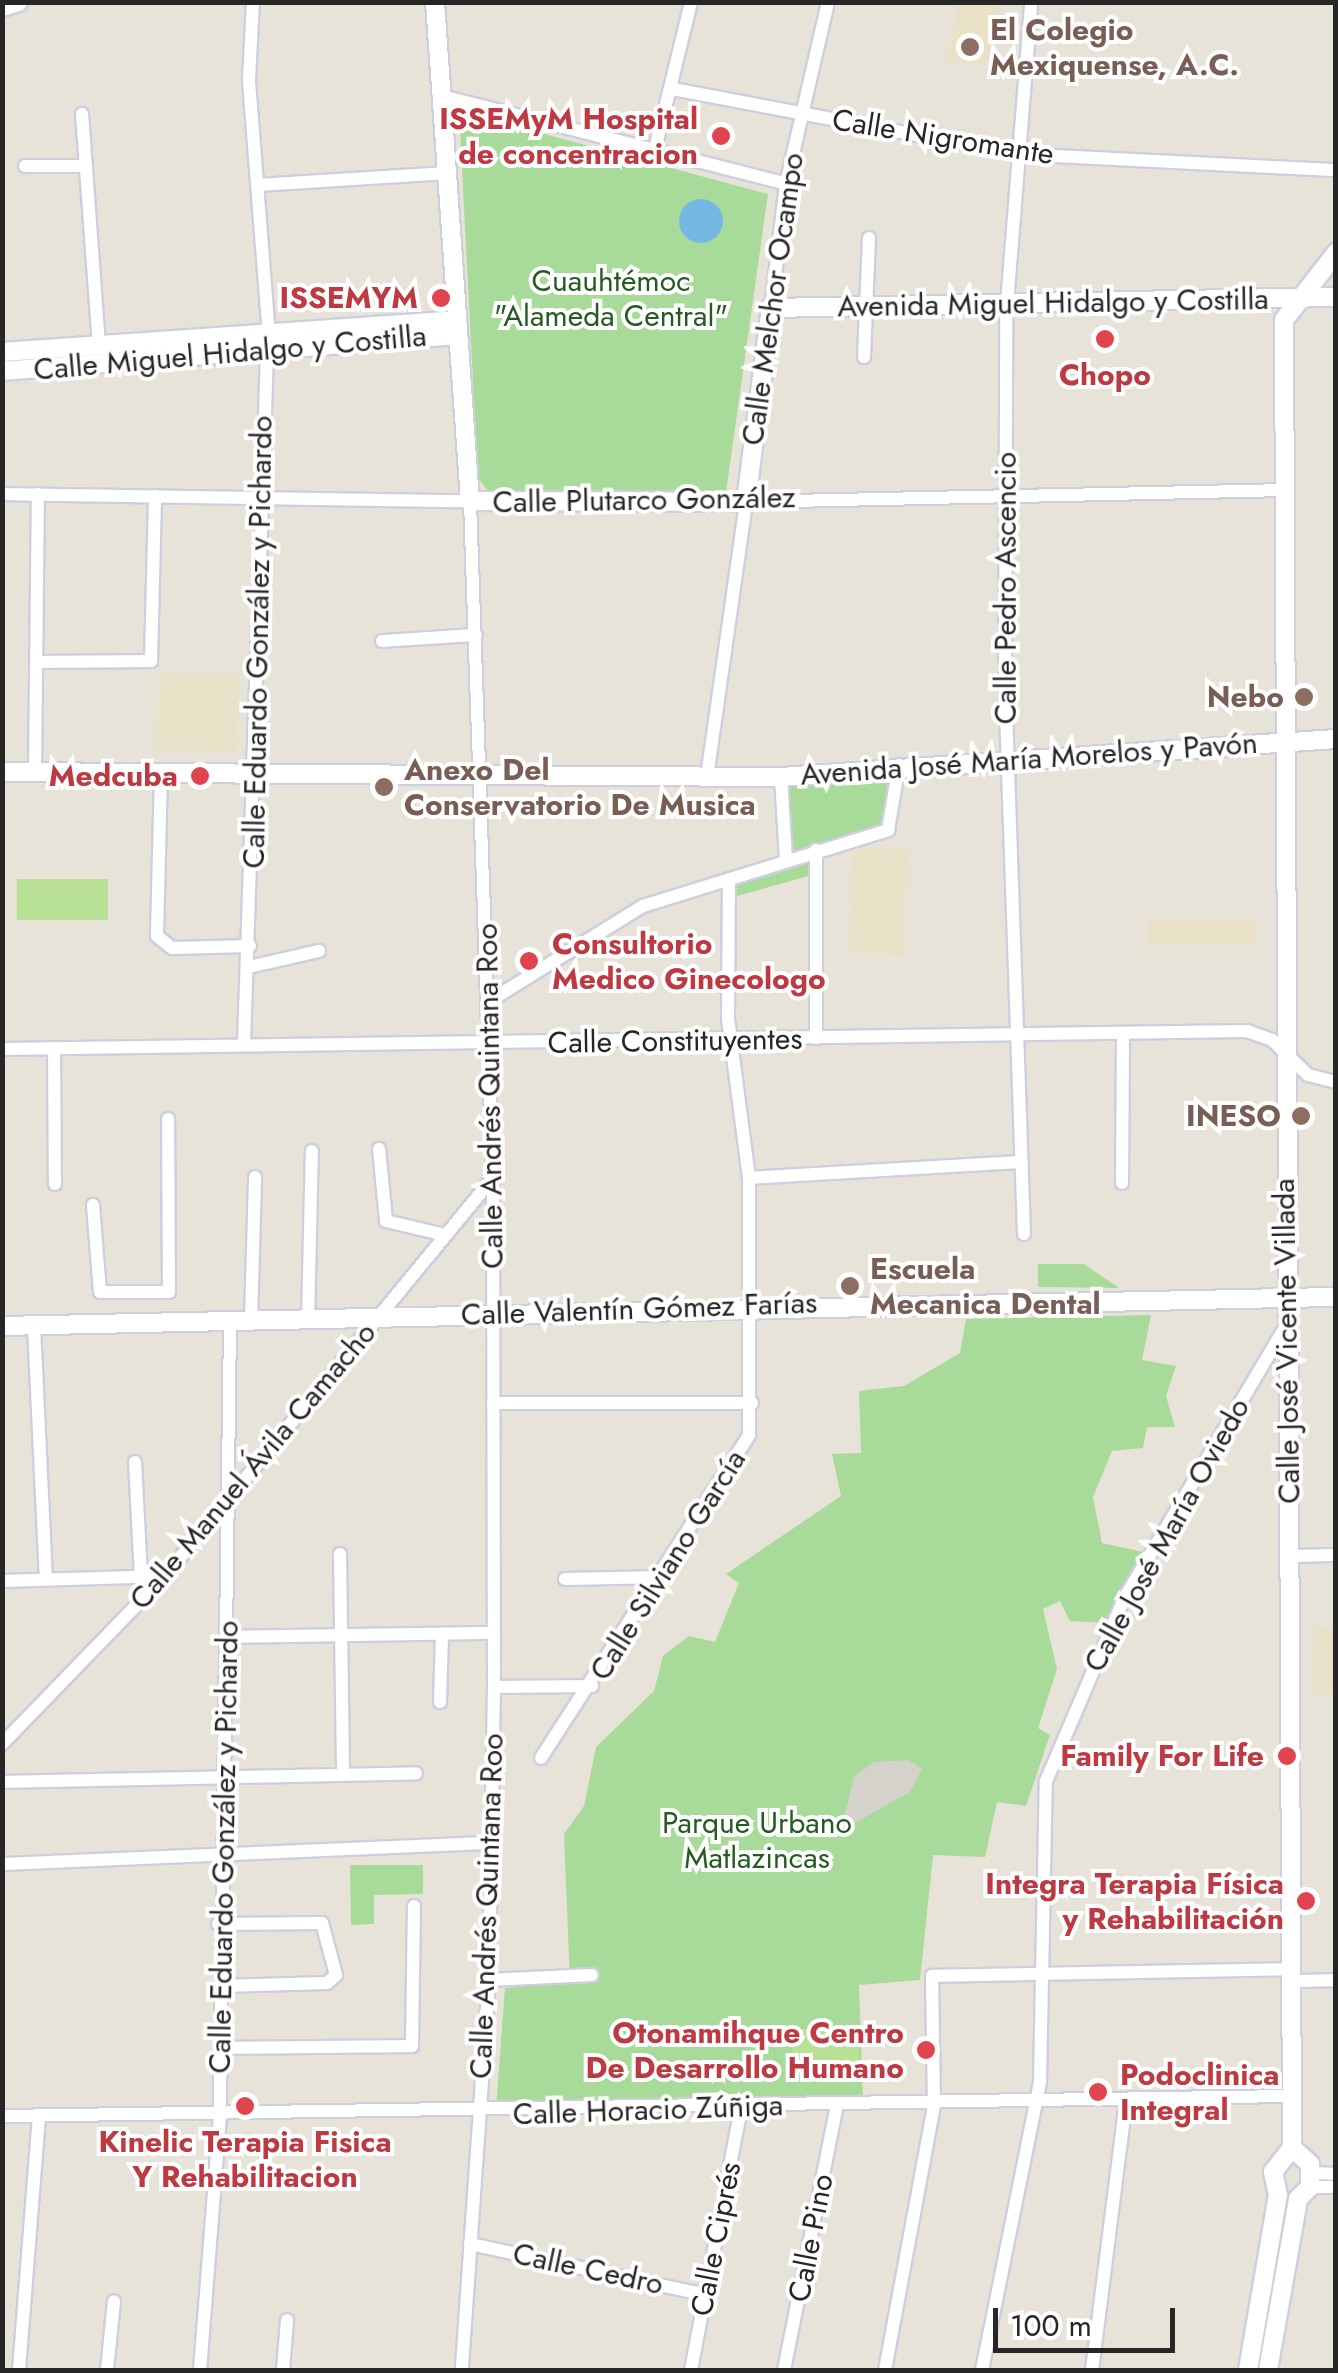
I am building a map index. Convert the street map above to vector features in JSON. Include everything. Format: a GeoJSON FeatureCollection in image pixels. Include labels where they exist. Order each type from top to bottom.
{"type":"FeatureCollection","features":[{"type":"Feature","properties":{"kind":"main road"},"geometry":{"type":"LineString","coordinates":[[2,7],[18,2]]}},
{"type":"Feature","properties":{"kind":"main road","name":"Calle Andrés Quintana Roo"},"geometry":{"type":"LineString","coordinates":[[435,2],[470,502]]}},
{"type":"Feature","properties":{"kind":"main road"},"geometry":{"type":"LineString","coordinates":[[1296,298],[1336,253]]}},
{"type":"Feature","properties":{"kind":"main road","name":"Avenida Miguel Hidalgo y Costilla"},"geometry":{"type":"LineString","coordinates":[[771,308],[1336,297]]}},
{"type":"Feature","properties":{"kind":"main road","name":"Calle José Vicente Villada"},"geometry":{"type":"LineString","coordinates":[[1278,2195],[1275,2164],[1292,2148],[1294,2096],[1291,1556],[1281,1052],[1287,740],[1284,320],[1296,298]]}},
{"type":"Feature","properties":{"kind":"main road","name":"Calle Melchor Ocampo"},"geometry":{"type":"LineString","coordinates":[[746,502],[771,308]]}},
{"type":"Feature","properties":{"kind":"main road","name":"Calle Miguel Hidalgo y Costilla"},"geometry":{"type":"LineString","coordinates":[[2,352],[457,327]]}},
{"type":"Feature","properties":{"kind":"main road","name":"Calle Miguel Hidalgo y Costilla"},"geometry":{"type":"LineString","coordinates":[[2,371],[266,340]]}},
{"type":"Feature","properties":{"kind":"main road","name":"Calle Plutarco González"},"geometry":{"type":"LineString","coordinates":[[470,502],[746,502]]}},
{"type":"Feature","properties":{"kind":"main road","name":"Avenida José María Morelos y Pavón"},"geometry":{"type":"LineString","coordinates":[[2,772],[483,769],[781,777],[1008,757],[1336,739]]}},
{"type":"Feature","properties":{"kind":"main road","name":"Calle Valentín Gómez Farías"},"geometry":{"type":"LineString","coordinates":[[2,1326],[308,1321],[752,1304],[1336,1296]]}},
{"type":"Feature","properties":{"kind":"main road"},"geometry":{"type":"LineString","coordinates":[[1268,2370],[1307,2186],[1292,2148]]}},
{"type":"Feature","properties":{"kind":"main road"},"geometry":{"type":"LineString","coordinates":[[1248,2370],[1278,2195],[1307,2186]]}},
{"type":"Feature","properties":{"kind":"street","name":"Calle Eduardo González y Pichardo"},"geometry":{"type":"LineString","coordinates":[[244,1042],[266,340],[253,2]]}},
{"type":"Feature","properties":{"kind":"street"},"geometry":{"type":"LineString","coordinates":[[654,152],[673,89],[691,2]]}},
{"type":"Feature","properties":{"kind":"street","name":"Calle Melchor Ocampo"},"geometry":{"type":"LineString","coordinates":[[771,308],[786,184],[828,2]]}},
{"type":"Feature","properties":{"kind":"street","name":"Calle Pedro Ascencio"},"geometry":{"type":"LineString","coordinates":[[1024,1234],[1008,757],[1006,304],[1031,2]]}},
{"type":"Feature","properties":{"kind":"street","name":"Calle Nigromante"},"geometry":{"type":"LineString","coordinates":[[673,89],[1017,154],[1336,170]]}},
{"type":"Feature","properties":{"kind":"street"},"geometry":{"type":"LineString","coordinates":[[442,96],[786,184]]}},
{"type":"Feature","properties":{"kind":"street"},"geometry":{"type":"LineString","coordinates":[[82,114],[99,344]]}},
{"type":"Feature","properties":{"kind":"street"},"geometry":{"type":"LineString","coordinates":[[25,166],[86,166]]}},
{"type":"Feature","properties":{"kind":"street"},"geometry":{"type":"LineString","coordinates":[[258,184],[448,173]]}},
{"type":"Feature","properties":{"kind":"street"},"geometry":{"type":"LineString","coordinates":[[864,356],[870,238]]}},
{"type":"Feature","properties":{"kind":"street","name":"Calle Plutarco González"},"geometry":{"type":"LineString","coordinates":[[746,502],[1006,491],[1286,490]]}},
{"type":"Feature","properties":{"kind":"street","name":"Calle Plutarco González"},"geometry":{"type":"LineString","coordinates":[[2,494],[470,502]]}},
{"type":"Feature","properties":{"kind":"street"},"geometry":{"type":"LineString","coordinates":[[35,772],[38,494]]}},
{"type":"Feature","properties":{"kind":"street"},"geometry":{"type":"LineString","coordinates":[[36,662],[153,658],[155,496]]}},
{"type":"Feature","properties":{"kind":"street","name":"Calle Andrés Quintana Roo"},"geometry":{"type":"LineString","coordinates":[[462,2370],[489,1980],[494,1687],[493,1178],[483,769],[470,502]]}},
{"type":"Feature","properties":{"kind":"street","name":"Calle Melchor Ocampo"},"geometry":{"type":"LineString","coordinates":[[707,777],[746,502]]}},
{"type":"Feature","properties":{"kind":"street"},"geometry":{"type":"LineString","coordinates":[[382,640],[476,635]]}},
{"type":"Feature","properties":{"kind":"street"},"geometry":{"type":"LineString","coordinates":[[488,1002],[609,922],[892,826],[898,765]]}},
{"type":"Feature","properties":{"kind":"street"},"geometry":{"type":"LineString","coordinates":[[161,772],[157,936],[172,948],[250,946]]}},
{"type":"Feature","properties":{"kind":"street"},"geometry":{"type":"LineString","coordinates":[[781,777],[786,859]]}},
{"type":"Feature","properties":{"kind":"street"},"geometry":{"type":"LineString","coordinates":[[816,850],[816,1038]]}},
{"type":"Feature","properties":{"kind":"street","name":"Calle Silviano García"},"geometry":{"type":"LineString","coordinates":[[541,1758],[664,1577],[746,1443],[752,1403],[749,1178],[733,1041],[729,879]]}},
{"type":"Feature","properties":{"kind":"street"},"geometry":{"type":"LineString","coordinates":[[249,967],[319,951]]}},
{"type":"Feature","properties":{"kind":"street","name":"Calle Constituyentes"},"geometry":{"type":"LineString","coordinates":[[2,1049],[244,1042],[733,1041],[1256,1032],[1308,1075],[1336,1082]]}},
{"type":"Feature","properties":{"kind":"street"},"geometry":{"type":"LineString","coordinates":[[1122,1183],[1123,1033]]}},
{"type":"Feature","properties":{"kind":"street"},"geometry":{"type":"LineString","coordinates":[[54,1048],[54,1184]]}},
{"type":"Feature","properties":{"kind":"street"},"geometry":{"type":"LineString","coordinates":[[93,1205],[98,1289],[142,1296],[170,1287],[168,1119]]}},
{"type":"Feature","properties":{"kind":"street"},"geometry":{"type":"LineString","coordinates":[[379,1149],[386,1221],[445,1235]]}},
{"type":"Feature","properties":{"kind":"street"},"geometry":{"type":"LineString","coordinates":[[308,1321],[312,1151]]}},
{"type":"Feature","properties":{"kind":"street"},"geometry":{"type":"LineString","coordinates":[[749,1178],[1022,1162]]}},
{"type":"Feature","properties":{"kind":"street"},"geometry":{"type":"LineString","coordinates":[[251,1322],[255,1176]]}},
{"type":"Feature","properties":{"kind":"street","name":"Calle Manuel Ávila Camacho"},"geometry":{"type":"LineString","coordinates":[[2,1744],[164,1576],[493,1178]]}},
{"type":"Feature","properties":{"kind":"street"},"geometry":{"type":"LineString","coordinates":[[142,1296],[144,1324]]}},
{"type":"Feature","properties":{"kind":"street","name":"Calle Eduardo González y Pichardo"},"geometry":{"type":"LineString","coordinates":[[200,2370],[220,2116],[218,1924],[228,1637],[230,1323]]}},
{"type":"Feature","properties":{"kind":"street"},"geometry":{"type":"LineString","coordinates":[[34,1326],[46,1578]]}},
{"type":"Feature","properties":{"kind":"street","name":"Calle José María Oviedo"},"geometry":{"type":"LineString","coordinates":[[982,2370],[1033,2103],[1040,1970],[1038,1888],[1046,1782],[1091,1665],[1285,1328]]}},
{"type":"Feature","properties":{"kind":"street"},"geometry":{"type":"LineString","coordinates":[[493,1403],[752,1403]]}},
{"type":"Feature","properties":{"kind":"street"},"geometry":{"type":"LineString","coordinates":[[135,1462],[141,1575]]}},
{"type":"Feature","properties":{"kind":"street"},"geometry":{"type":"LineString","coordinates":[[340,1554],[343,1773]]}},
{"type":"Feature","properties":{"kind":"street"},"geometry":{"type":"LineString","coordinates":[[1291,1556],[1336,1555]]}},
{"type":"Feature","properties":{"kind":"street"},"geometry":{"type":"LineString","coordinates":[[2,1580],[164,1576]]}},
{"type":"Feature","properties":{"kind":"street"},"geometry":{"type":"LineString","coordinates":[[565,1579],[664,1577]]}},
{"type":"Feature","properties":{"kind":"street"},"geometry":{"type":"LineString","coordinates":[[228,1637],[494,1634]]}},
{"type":"Feature","properties":{"kind":"street"},"geometry":{"type":"LineString","coordinates":[[440,1702],[442,1636]]}},
{"type":"Feature","properties":{"kind":"street"},"geometry":{"type":"LineString","coordinates":[[494,1687],[592,1686]]}},
{"type":"Feature","properties":{"kind":"street"},"geometry":{"type":"LineString","coordinates":[[2,1782],[416,1773]]}},
{"type":"Feature","properties":{"kind":"street"},"geometry":{"type":"LineString","coordinates":[[2,1864],[491,1843]]}},
{"type":"Feature","properties":{"kind":"street"},"geometry":{"type":"LineString","coordinates":[[220,2048],[412,2046],[414,1906]]}},
{"type":"Feature","properties":{"kind":"street"},"geometry":{"type":"LineString","coordinates":[[218,1924],[322,1923],[336,1975],[327,1984],[220,1986]]}},
{"type":"Feature","properties":{"kind":"street"},"geometry":{"type":"LineString","coordinates":[[885,2370],[934,2104],[930,1982],[944,1973],[1040,1970],[1293,1975],[1336,1980]]}},
{"type":"Feature","properties":{"kind":"street"},"geometry":{"type":"LineString","coordinates":[[489,1980],[592,1974]]}},
{"type":"Feature","properties":{"kind":"street","name":"Calle Horacio Zúñiga"},"geometry":{"type":"LineString","coordinates":[[2,2116],[478,2116],[1294,2096]]}},
{"type":"Feature","properties":{"kind":"street"},"geometry":{"type":"LineString","coordinates":[[1092,2370],[1126,2100]]}},
{"type":"Feature","properties":{"kind":"street","name":"Calle Pino"},"geometry":{"type":"LineString","coordinates":[[784,2370],[837,2105]]}},
{"type":"Feature","properties":{"kind":"street","name":"Calle Ciprés"},"geometry":{"type":"LineString","coordinates":[[691,2370],[741,2107]]}},
{"type":"Feature","properties":{"kind":"street"},"geometry":{"type":"LineString","coordinates":[[18,2370],[39,2116]]}},
{"type":"Feature","properties":{"kind":"street"},"geometry":{"type":"LineString","coordinates":[[1307,2186],[1336,2174]]}},
{"type":"Feature","properties":{"kind":"street"},"geometry":{"type":"LineString","coordinates":[[1307,2186],[1336,2188]]}},
{"type":"Feature","properties":{"kind":"street","name":"Calle Cedro"},"geometry":{"type":"LineString","coordinates":[[470,2244],[706,2294]]}},
{"type":"Feature","properties":{"kind":"street"},"geometry":{"type":"LineString","coordinates":[[107,2370],[114,2302]]}},
{"type":"Feature","properties":{"kind":"street"},"geometry":{"type":"LineString","coordinates":[[283,2370],[287,2320]]}},
{"type":"Feature","properties":{"kind":"shaded area","name":"El Colegio Mexiquense, A.C."},"geometry":{"type":"Polygon","coordinates":[[[958,3],[1001,3],[987,65],[947,61],[958,3]]]}},
{"type":"Feature","properties":{"kind":"shaded area"},"geometry":{"type":"Polygon","coordinates":[[[158,673],[239,674],[238,751],[157,750],[158,673]]]}},
{"type":"Feature","properties":{"kind":"shaded area"},"geometry":{"type":"Polygon","coordinates":[[[852,847],[908,849],[904,956],[848,954],[852,847]]]}},
{"type":"Feature","properties":{"kind":"shaded area"},"geometry":{"type":"Polygon","coordinates":[[[1146,920],[1257,920],[1257,945],[1146,945],[1146,920]]]}},
{"type":"Feature","properties":{"kind":"shaded area"},"geometry":{"type":"Polygon","coordinates":[[[1314,1628],[1335,1628],[1335,1693],[1311,1694],[1314,1628]]]}},
{"type":"Feature","properties":{"kind":"shaded area"},"geometry":{"type":"Polygon","coordinates":[[[909,1760],[922,1769],[910,1792],[853,1824],[845,1814],[854,1776],[874,1762],[909,1760]]]}},
{"type":"Feature","properties":{"kind":"green space","name":"Cuauhtémoc \"Alameda Central\""},"geometry":{"type":"Polygon","coordinates":[[[459,111],[768,194],[726,492],[488,491],[478,478],[459,111]]]}},
{"type":"Feature","properties":{"kind":"green space"},"geometry":{"type":"Polygon","coordinates":[[[894,775],[891,825],[790,853],[786,786],[894,775]]]}},
{"type":"Feature","properties":{"kind":"green space"},"geometry":{"type":"Polygon","coordinates":[[[810,858],[812,875],[734,897],[734,883],[810,858]]]}},
{"type":"Feature","properties":{"kind":"green space"},"geometry":{"type":"Polygon","coordinates":[[[17,879],[108,879],[108,920],[17,920],[17,879]]]}},
{"type":"Feature","properties":{"kind":"green space"},"geometry":{"type":"Polygon","coordinates":[[[1038,1264],[1084,1264],[1119,1288],[1038,1287],[1038,1264]]]}},
{"type":"Feature","properties":{"kind":"green space","name":"Parque Urbano Matlazincas"},"geometry":{"type":"Polygon","coordinates":[[[1151,1315],[1142,1360],[1176,1366],[1166,1396],[1175,1427],[1147,1427],[1143,1448],[1112,1451],[1093,1497],[1102,1543],[1148,1553],[1107,1623],[1070,1621],[1060,1601],[1043,1609],[1057,1669],[1038,1728],[1050,1735],[1026,1806],[997,1802],[985,1857],[933,1855],[920,1980],[859,1985],[863,2102],[496,2108],[505,1988],[570,1983],[564,1834],[584,1806],[596,1747],[654,1691],[663,1656],[689,1636],[715,1642],[739,1583],[726,1574],[841,1496],[832,1454],[861,1453],[859,1391],[904,1386],[960,1353],[966,1319],[1151,1315]]]}},
{"type":"Feature","properties":{"kind":"green space"},"geometry":{"type":"Polygon","coordinates":[[[350,1865],[423,1865],[423,1894],[374,1895],[374,1924],[351,1925],[350,1865]]]}},
{"type":"Feature","properties":{"kind":"green space"},"geometry":{"type":"Polygon","coordinates":[[[792,2029],[859,2029],[859,2068],[792,2068],[792,2029]]]}},
{"type":"Feature","properties":{"kind":"water"},"geometry":{"type":"Polygon","coordinates":[[[701,199],[717,205],[723,221],[717,237],[701,243],[685,237],[679,221],[685,205],[701,199]]]}},
{"type":"Feature","properties":{"kind":"place","name":"El Colegio Mexiquense, A.C."},"geometry":{"type":"Point","coordinates":[970,47]}},
{"type":"Feature","properties":{"kind":"place","name":"ISSEMyM Hospital de concentracion"},"geometry":{"type":"Point","coordinates":[721,136]}},
{"type":"Feature","properties":{"kind":"place","name":"ISSEMYM"},"geometry":{"type":"Point","coordinates":[441,298]}},
{"type":"Feature","properties":{"kind":"place","name":"Chopo"},"geometry":{"type":"Point","coordinates":[1105,339]}},
{"type":"Feature","properties":{"kind":"place","name":"Nebo"},"geometry":{"type":"Point","coordinates":[1304,697]}},
{"type":"Feature","properties":{"kind":"place","name":"Medcuba"},"geometry":{"type":"Point","coordinates":[200,776]}},
{"type":"Feature","properties":{"kind":"place","name":"Anexo Del Conservatorio De Musica"},"geometry":{"type":"Point","coordinates":[384,787]}},
{"type":"Feature","properties":{"kind":"place","name":"Consultorio Medico Ginecologo"},"geometry":{"type":"Point","coordinates":[529,961]}},
{"type":"Feature","properties":{"kind":"place","name":"INESO"},"geometry":{"type":"Point","coordinates":[1301,1116]}},
{"type":"Feature","properties":{"kind":"place","name":"Escuela Mecanica Dental"},"geometry":{"type":"Point","coordinates":[850,1286]}},
{"type":"Feature","properties":{"kind":"place","name":"Family For Life"},"geometry":{"type":"Point","coordinates":[1287,1756]}},
{"type":"Feature","properties":{"kind":"place","name":"Integra Terapia Física y Rehabilitación"},"geometry":{"type":"Point","coordinates":[1306,1901]}},
{"type":"Feature","properties":{"kind":"place","name":"Otonamihque Centro De Desarrollo Humano"},"geometry":{"type":"Point","coordinates":[926,2050]}},
{"type":"Feature","properties":{"kind":"place","name":"Podoclinica Integral"},"geometry":{"type":"Point","coordinates":[1098,2092]}},
{"type":"Feature","properties":{"kind":"place","name":"Kinelic Terapia Fisica Y Rehabilitacion"},"geometry":{"type":"Point","coordinates":[245,2106]}}]}
